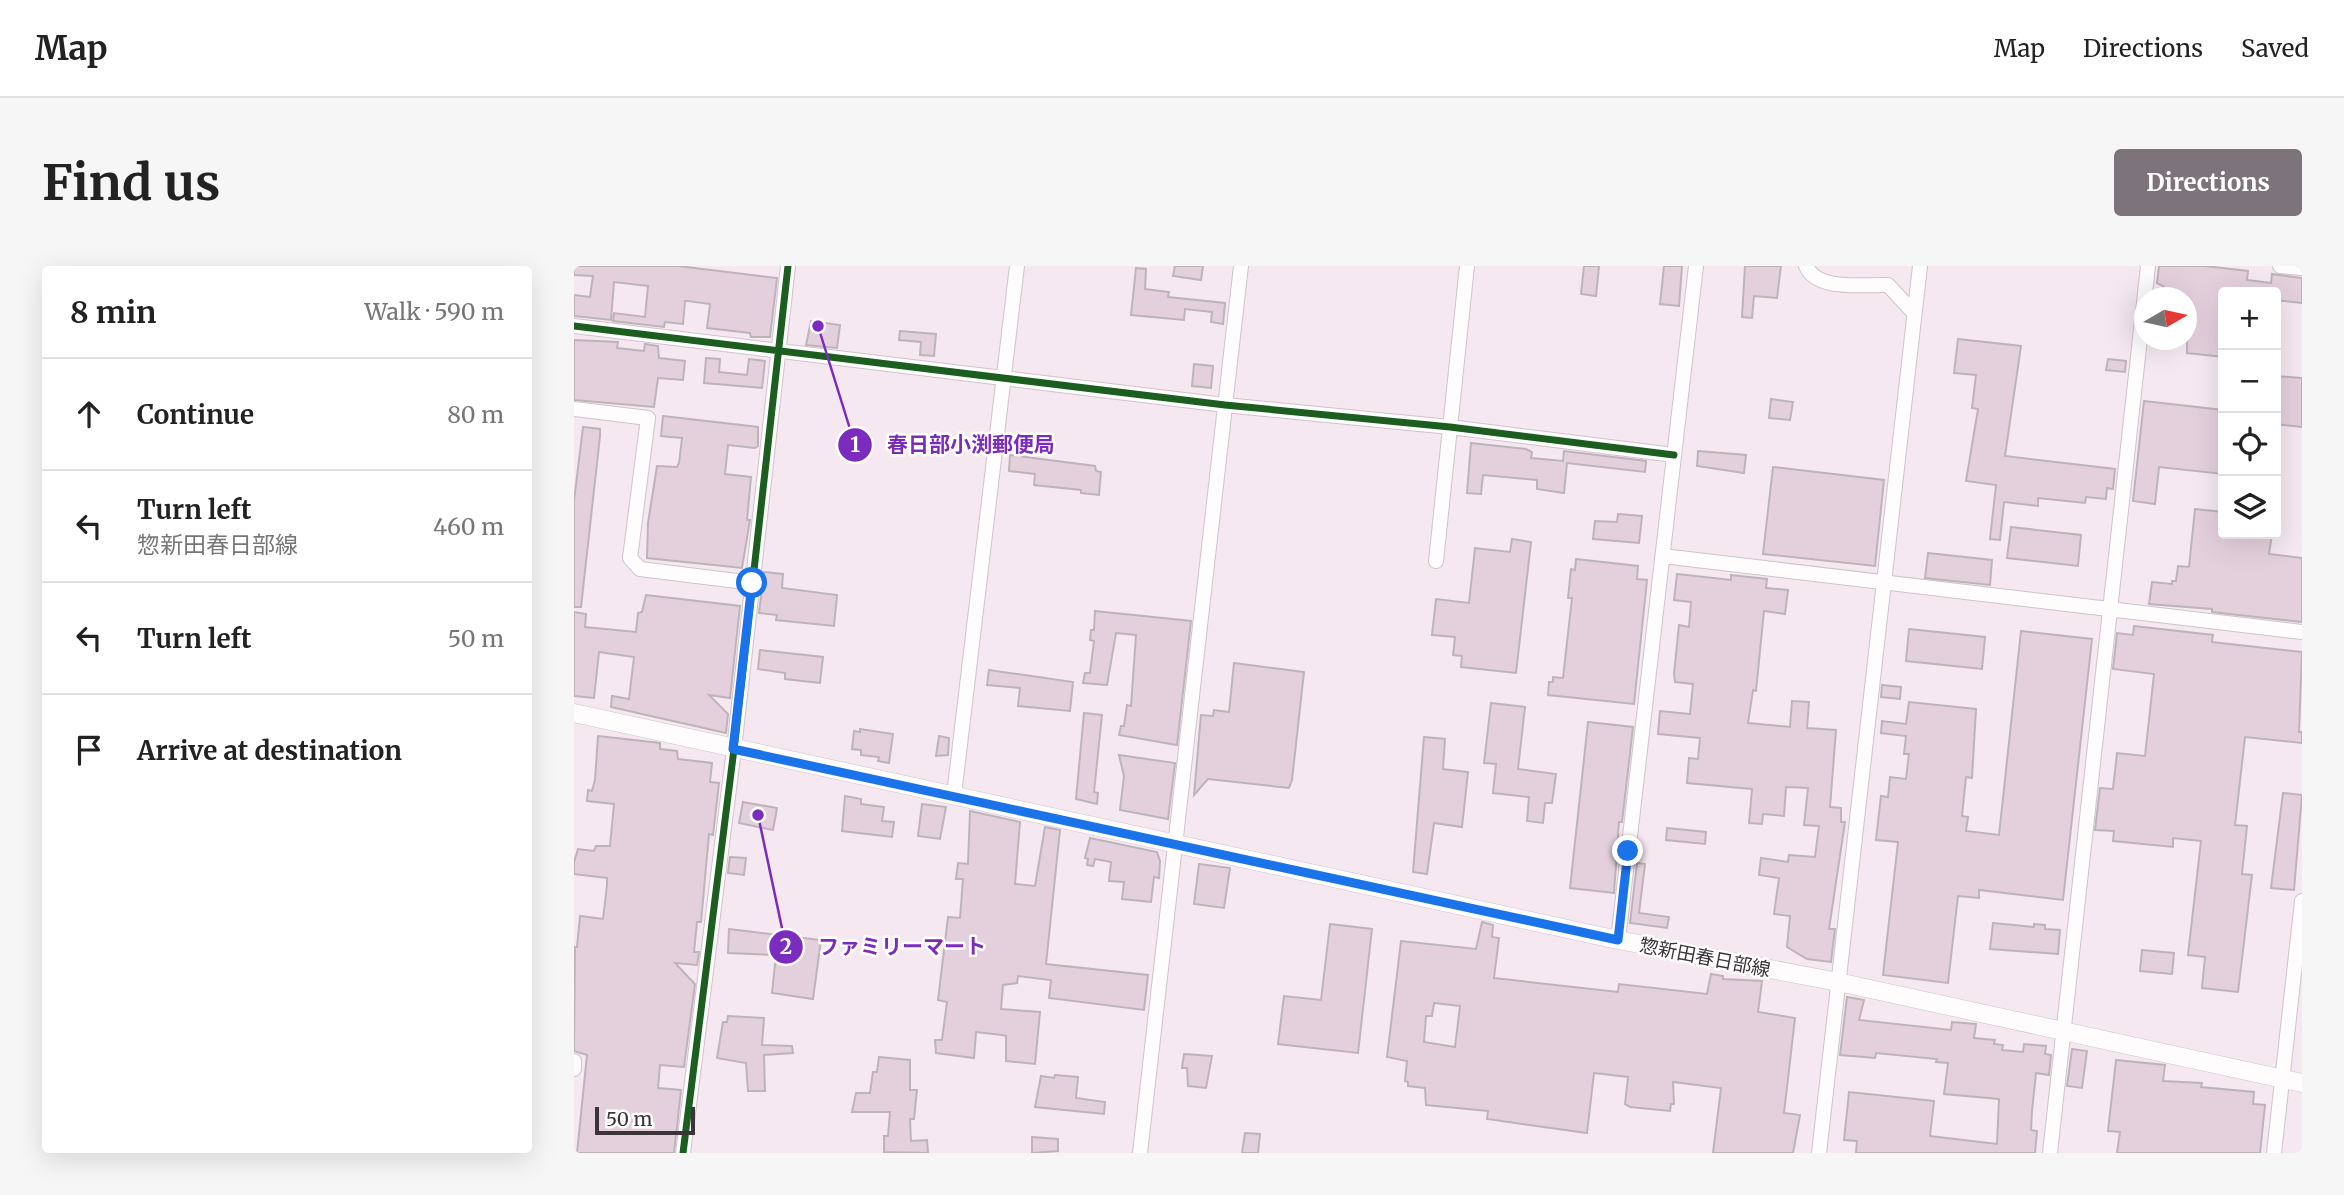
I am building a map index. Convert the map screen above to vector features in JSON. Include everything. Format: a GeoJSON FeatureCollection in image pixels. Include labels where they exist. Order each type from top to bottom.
{"type":"FeatureCollection","features":[{"type":"Feature","properties":{"kind":"main road","name":"惣新田春日部線"},"geometry":{"type":"LineString","coordinates":[[574,713],[1618,940],[1838,982],[2302,1083]]}},
{"type":"Feature","properties":{"kind":"street"},"geometry":{"type":"LineString","coordinates":[[683,1153],[733,749],[788,266]]}},
{"type":"Feature","properties":{"kind":"street"},"geometry":{"type":"LineString","coordinates":[[954,795],[1017,266]]}},
{"type":"Feature","properties":{"kind":"street"},"geometry":{"type":"LineString","coordinates":[[1140,1153],[1241,266]]}},
{"type":"Feature","properties":{"kind":"street"},"geometry":{"type":"LineString","coordinates":[[1436,561],[1467,266]]}},
{"type":"Feature","properties":{"kind":"street"},"geometry":{"type":"LineString","coordinates":[[1618,940],[1696,266]]}},
{"type":"Feature","properties":{"kind":"street"},"geometry":{"type":"LineString","coordinates":[[1807,266],[1809,273],[1825,283],[1888,285],[1914,313]]}},
{"type":"Feature","properties":{"kind":"street"},"geometry":{"type":"LineString","coordinates":[[1819,1153],[1920,266]]}},
{"type":"Feature","properties":{"kind":"street"},"geometry":{"type":"LineString","coordinates":[[2050,1153],[2148,266]]}},
{"type":"Feature","properties":{"kind":"street"},"geometry":{"type":"LineString","coordinates":[[2280,266],[2302,268]]}},
{"type":"Feature","properties":{"kind":"street"},"geometry":{"type":"LineString","coordinates":[[574,326],[1225,405],[1450,427],[1674,455]]}},
{"type":"Feature","properties":{"kind":"street"},"geometry":{"type":"LineString","coordinates":[[574,409],[648,418],[631,558],[640,569],[752,583]]}},
{"type":"Feature","properties":{"kind":"street"},"geometry":{"type":"LineString","coordinates":[[1663,556],[2110,612],[2302,632]]}},
{"type":"Feature","properties":{"kind":"street"},"geometry":{"type":"LineString","coordinates":[[2274,1153],[2302,901]]}},
{"type":"Feature","properties":{"kind":"street"},"geometry":{"type":"LineString","coordinates":[[574,1061],[574,1069]]}},
{"type":"Feature","properties":{"kind":"building"},"geometry":{"type":"Polygon","coordinates":[[[574,266],[678,266],[777,278],[770,337],[751,337],[750,333],[707,328],[710,304],[688,301],[685,301],[683,324],[665,322],[664,327],[613,321],[614,313],[645,317],[648,286],[614,282],[611,320],[574,316],[574,295],[590,297],[593,276],[574,275],[574,266]]]}},
{"type":"Feature","properties":{"kind":"building"},"geometry":{"type":"Polygon","coordinates":[[[1175,266],[1203,266],[1201,280],[1173,276],[1175,266]]]}},
{"type":"Feature","properties":{"kind":"building"},"geometry":{"type":"Polygon","coordinates":[[[1584,266],[1599,266],[1596,296],[1581,294],[1584,266]]]}},
{"type":"Feature","properties":{"kind":"building"},"geometry":{"type":"Polygon","coordinates":[[[1664,266],[1682,266],[1679,306],[1660,304],[1664,266]]]}},
{"type":"Feature","properties":{"kind":"building"},"geometry":{"type":"Polygon","coordinates":[[[1745,266],[1781,266],[1777,298],[1754,296],[1752,318],[1742,317],[1745,266]]]}},
{"type":"Feature","properties":{"kind":"building"},"geometry":{"type":"Polygon","coordinates":[[[2159,266],[2205,266],[2248,271],[2247,280],[2271,283],[2272,274],[2302,278],[2302,303],[2281,301],[2281,287],[2218,287],[2218,356],[2187,353],[2187,350],[2197,350],[2197,287],[2164,287],[2157,283],[2159,266]]]}},
{"type":"Feature","properties":{"kind":"building"},"geometry":{"type":"Polygon","coordinates":[[[1136,268],[1146,269],[1145,289],[1169,292],[1168,297],[1225,303],[1223,324],[1211,322],[1212,312],[1185,309],[1184,320],[1131,315],[1136,268]]]}},
{"type":"Feature","properties":{"kind":"building"},"geometry":{"type":"Polygon","coordinates":[[[811,321],[840,325],[837,348],[806,345],[811,321]]]}},
{"type":"Feature","properties":{"kind":"building"},"geometry":{"type":"Polygon","coordinates":[[[900,331],[936,334],[934,356],[920,355],[921,342],[899,340],[900,331]]]}},
{"type":"Feature","properties":{"kind":"building"},"geometry":{"type":"Polygon","coordinates":[[[1958,339],[2021,346],[2005,456],[2115,469],[2113,489],[2107,488],[2106,499],[2086,497],[2085,503],[2038,498],[2038,506],[2004,502],[2000,540],[1990,539],[1996,485],[1966,481],[1978,409],[1972,408],[1976,375],[1954,373],[1958,339]]]}},
{"type":"Feature","properties":{"kind":"building"},"geometry":{"type":"Polygon","coordinates":[[[574,340],[618,342],[617,348],[644,351],[645,344],[658,346],[659,358],[685,361],[683,380],[658,378],[654,407],[574,400],[574,340]]]}},
{"type":"Feature","properties":{"kind":"building"},"geometry":{"type":"Polygon","coordinates":[[[706,358],[720,359],[719,372],[747,375],[749,359],[765,361],[762,388],[704,383],[706,358]]]}},
{"type":"Feature","properties":{"kind":"building"},"geometry":{"type":"Polygon","coordinates":[[[2108,359],[2126,361],[2125,372],[2106,370],[2108,359]]]}},
{"type":"Feature","properties":{"kind":"building"},"geometry":{"type":"Polygon","coordinates":[[[1194,364],[1213,366],[1211,388],[1192,386],[1194,364]]]}},
{"type":"Feature","properties":{"kind":"building"},"geometry":{"type":"Polygon","coordinates":[[[2281,376],[2302,378],[2302,427],[2281,425],[2281,376]]]}},
{"type":"Feature","properties":{"kind":"building"},"geometry":{"type":"Polygon","coordinates":[[[1771,399],[1793,402],[1790,420],[1769,418],[1771,399]]]}},
{"type":"Feature","properties":{"kind":"building"},"geometry":{"type":"Polygon","coordinates":[[[2144,401],[2218,409],[2218,473],[2159,467],[2155,504],[2133,501],[2144,401]]]}},
{"type":"Feature","properties":{"kind":"building"},"geometry":{"type":"Polygon","coordinates":[[[663,416],[758,427],[758,446],[755,448],[728,445],[725,474],[751,477],[747,520],[750,520],[742,568],[647,558],[648,523],[657,466],[677,467],[682,438],[661,436],[663,416]]]}},
{"type":"Feature","properties":{"kind":"building"},"geometry":{"type":"Polygon","coordinates":[[[583,427],[600,429],[600,436],[581,607],[574,607],[574,501],[583,427]]]}},
{"type":"Feature","properties":{"kind":"building"},"geometry":{"type":"Polygon","coordinates":[[[1471,443],[1526,449],[1532,452],[1531,458],[1563,461],[1564,451],[1646,461],[1645,472],[1567,463],[1564,493],[1537,489],[1537,480],[1483,475],[1481,494],[1467,493],[1471,443]]]}},
{"type":"Feature","properties":{"kind":"building"},"geometry":{"type":"Polygon","coordinates":[[[1698,451],[1746,455],[1744,473],[1697,466],[1698,451]]]}},
{"type":"Feature","properties":{"kind":"building"},"geometry":{"type":"Polygon","coordinates":[[[1010,455],[1095,466],[1096,471],[1101,472],[1099,495],[1081,493],[1081,490],[1034,485],[1035,474],[1009,471],[1010,455]]]}},
{"type":"Feature","properties":{"kind":"building"},"geometry":{"type":"Polygon","coordinates":[[[1773,467],[1884,480],[1875,566],[1763,554],[1773,467]]]}},
{"type":"Feature","properties":{"kind":"building"},"geometry":{"type":"Polygon","coordinates":[[[2195,509],[2218,511],[2218,539],[2271,539],[2269,554],[2302,558],[2302,622],[2212,612],[2212,609],[2149,604],[2152,582],[2172,584],[2172,581],[2176,581],[2178,566],[2189,567],[2195,509]]]}},
{"type":"Feature","properties":{"kind":"building"},"geometry":{"type":"Polygon","coordinates":[[[1618,514],[1642,516],[1639,543],[1593,539],[1595,521],[1617,522],[1618,514]]]}},
{"type":"Feature","properties":{"kind":"building"},"geometry":{"type":"Polygon","coordinates":[[[2011,527],[2081,535],[2078,566],[2007,558],[2011,527]]]}},
{"type":"Feature","properties":{"kind":"building"},"geometry":{"type":"Polygon","coordinates":[[[1512,539],[1531,542],[1516,673],[1461,667],[1462,656],[1453,655],[1455,637],[1432,635],[1436,599],[1469,603],[1475,548],[1510,552],[1512,539]]]}},
{"type":"Feature","properties":{"kind":"building"},"geometry":{"type":"Polygon","coordinates":[[[1928,553],[1992,560],[1990,585],[1925,578],[1928,553]]]}},
{"type":"Feature","properties":{"kind":"building"},"geometry":{"type":"Polygon","coordinates":[[[1576,559],[1638,566],[1637,579],[1647,580],[1634,704],[1548,695],[1549,682],[1553,682],[1553,677],[1563,678],[1572,598],[1568,598],[1571,569],[1575,570],[1576,559]]]}},
{"type":"Feature","properties":{"kind":"building"},"geometry":{"type":"Polygon","coordinates":[[[764,572],[783,574],[782,588],[837,595],[834,626],[776,620],[777,615],[759,613],[764,572]]]}},
{"type":"Feature","properties":{"kind":"building"},"geometry":{"type":"Polygon","coordinates":[[[1677,574],[1731,580],[1731,575],[1767,579],[1766,588],[1788,590],[1785,614],[1764,611],[1756,691],[1753,690],[1748,723],[1790,727],[1792,701],[1809,702],[1807,728],[1836,730],[1830,807],[1841,808],[1841,822],[1845,822],[1829,929],[1835,929],[1831,962],[1807,959],[1787,947],[1790,916],[1774,914],[1779,878],[1759,875],[1761,858],[1788,862],[1789,855],[1815,857],[1819,826],[1804,825],[1808,788],[1786,787],[1784,816],[1763,814],[1762,824],[1749,823],[1752,789],[1687,783],[1689,758],[1698,759],[1700,738],[1658,734],[1660,711],[1690,714],[1693,684],[1675,682],[1674,674],[1679,625],[1689,627],[1691,602],[1674,600],[1677,574]]]}},
{"type":"Feature","properties":{"kind":"building"},"geometry":{"type":"Polygon","coordinates":[[[646,595],[740,606],[730,698],[709,695],[728,714],[726,733],[611,707],[612,696],[629,699],[634,657],[599,652],[594,698],[574,696],[574,612],[586,614],[585,627],[636,632],[638,613],[642,612],[646,595]]]}},
{"type":"Feature","properties":{"kind":"building"},"geometry":{"type":"Polygon","coordinates":[[[1095,611],[1191,621],[1177,745],[1119,735],[1121,726],[1124,726],[1127,705],[1131,706],[1136,635],[1116,633],[1107,685],[1083,683],[1085,673],[1090,673],[1094,641],[1090,640],[1091,630],[1094,630],[1095,611]]]}},
{"type":"Feature","properties":{"kind":"building"},"geometry":{"type":"Polygon","coordinates":[[[2134,626],[2213,635],[2212,642],[2302,652],[2299,732],[2302,732],[2302,743],[2245,737],[2235,825],[2247,826],[2242,874],[2252,875],[2238,992],[2202,988],[2205,957],[2188,955],[2201,841],[2173,838],[2173,847],[2113,841],[2114,831],[2095,830],[2100,788],[2113,789],[2117,753],[2145,756],[2154,674],[2113,669],[2117,633],[2133,635],[2134,626]]]}},
{"type":"Feature","properties":{"kind":"building"},"geometry":{"type":"Polygon","coordinates":[[[1909,629],[1985,637],[1982,669],[1906,661],[1909,629]]]}},
{"type":"Feature","properties":{"kind":"building"},"geometry":{"type":"Polygon","coordinates":[[[2021,631],[2092,639],[2063,900],[1979,890],[1979,898],[1958,896],[1948,983],[1883,975],[1898,842],[1876,840],[1881,796],[1888,797],[1890,777],[1906,779],[1909,754],[1904,754],[1906,736],[1881,733],[1882,721],[1906,724],[1909,702],[1976,709],[1972,778],[1966,777],[1962,816],[1968,817],[1966,831],[1999,835],[2021,631]]]}},
{"type":"Feature","properties":{"kind":"building"},"geometry":{"type":"Polygon","coordinates":[[[760,650],[823,657],[820,683],[785,679],[785,673],[758,669],[760,650]]]}},
{"type":"Feature","properties":{"kind":"building"},"geometry":{"type":"Polygon","coordinates":[[[1234,663],[1304,672],[1292,780],[1289,788],[1208,779],[1194,795],[1201,715],[1213,716],[1214,710],[1229,712],[1234,663]]]}},
{"type":"Feature","properties":{"kind":"building"},"geometry":{"type":"Polygon","coordinates":[[[989,670],[1073,682],[1070,711],[1018,706],[1020,688],[987,685],[989,670]]]}},
{"type":"Feature","properties":{"kind":"building"},"geometry":{"type":"Polygon","coordinates":[[[1882,685],[1901,687],[1900,699],[1881,697],[1882,685]]]}},
{"type":"Feature","properties":{"kind":"building"},"geometry":{"type":"Polygon","coordinates":[[[1491,703],[1525,707],[1518,769],[1556,774],[1552,803],[1545,803],[1543,823],[1527,821],[1529,797],[1493,793],[1496,764],[1484,763],[1491,703]]]}},
{"type":"Feature","properties":{"kind":"building"},"geometry":{"type":"Polygon","coordinates":[[[1084,713],[1102,715],[1094,792],[1098,793],[1097,804],[1076,799],[1084,713]]]}},
{"type":"Feature","properties":{"kind":"building"},"geometry":{"type":"Polygon","coordinates":[[[1588,722],[1633,727],[1622,822],[1619,822],[1614,893],[1570,888],[1588,722]]]}},
{"type":"Feature","properties":{"kind":"building"},"geometry":{"type":"Polygon","coordinates":[[[860,729],[893,734],[889,763],[878,761],[879,757],[861,755],[861,750],[852,749],[854,731],[860,732],[860,729]]]}},
{"type":"Feature","properties":{"kind":"building"},"geometry":{"type":"Polygon","coordinates":[[[598,736],[660,743],[660,749],[677,751],[678,759],[712,763],[710,782],[719,783],[713,835],[709,834],[701,922],[697,922],[694,952],[699,952],[697,965],[675,963],[695,984],[684,1067],[660,1065],[658,1088],[681,1090],[674,1153],[577,1153],[587,1055],[574,1051],[575,947],[580,916],[603,919],[607,878],[574,874],[574,862],[578,849],[594,851],[596,846],[610,846],[614,804],[587,801],[588,790],[592,791],[595,780],[598,736]]]}},
{"type":"Feature","properties":{"kind":"building"},"geometry":{"type":"Polygon","coordinates":[[[939,736],[949,738],[948,755],[936,756],[939,736]]]}},
{"type":"Feature","properties":{"kind":"building"},"geometry":{"type":"Polygon","coordinates":[[[1424,737],[1445,739],[1443,769],[1468,772],[1462,827],[1434,823],[1427,874],[1413,872],[1424,737]]]}},
{"type":"Feature","properties":{"kind":"building"},"geometry":{"type":"Polygon","coordinates":[[[1119,755],[1175,763],[1168,819],[1120,810],[1124,776],[1119,755]]]}},
{"type":"Feature","properties":{"kind":"building"},"geometry":{"type":"Polygon","coordinates":[[[2283,793],[2302,795],[2294,890],[2271,888],[2283,793]]]}},
{"type":"Feature","properties":{"kind":"building"},"geometry":{"type":"Polygon","coordinates":[[[845,796],[861,799],[861,804],[884,807],[882,821],[894,822],[892,837],[842,831],[845,796]]]}},
{"type":"Feature","properties":{"kind":"building"},"geometry":{"type":"Polygon","coordinates":[[[743,802],[777,808],[773,830],[739,823],[743,802]]]}},
{"type":"Feature","properties":{"kind":"building"},"geometry":{"type":"Polygon","coordinates":[[[922,804],[946,807],[940,839],[918,836],[922,804]]]}},
{"type":"Feature","properties":{"kind":"building"},"geometry":{"type":"Polygon","coordinates":[[[970,811],[1020,822],[1015,884],[1035,886],[1045,827],[1060,830],[1046,964],[1148,975],[1144,1010],[1049,998],[1051,980],[1018,976],[1017,983],[1003,985],[1001,1009],[1040,1012],[1035,1064],[1006,1061],[1006,1036],[976,1032],[974,1058],[936,1053],[935,1040],[942,1040],[947,1002],[938,1000],[948,917],[960,918],[963,879],[956,879],[958,863],[968,864],[970,811]]]}},
{"type":"Feature","properties":{"kind":"building"},"geometry":{"type":"Polygon","coordinates":[[[1667,828],[1706,832],[1705,844],[1666,840],[1667,828]]]}},
{"type":"Feature","properties":{"kind":"building"},"geometry":{"type":"Polygon","coordinates":[[[1090,838],[1157,852],[1160,861],[1159,878],[1154,877],[1151,902],[1122,899],[1124,882],[1109,881],[1111,862],[1095,859],[1093,866],[1087,865],[1088,859],[1085,858],[1090,838]]]}},
{"type":"Feature","properties":{"kind":"building"},"geometry":{"type":"Polygon","coordinates":[[[730,857],[746,858],[744,875],[728,873],[730,857]]]}},
{"type":"Feature","properties":{"kind":"building"},"geometry":{"type":"Polygon","coordinates":[[[1637,863],[1645,864],[1639,913],[1669,917],[1667,928],[1630,923],[1637,863]]]}},
{"type":"Feature","properties":{"kind":"building"},"geometry":{"type":"Polygon","coordinates":[[[1199,864],[1230,868],[1224,908],[1194,904],[1199,864]]]}},
{"type":"Feature","properties":{"kind":"building"},"geometry":{"type":"Polygon","coordinates":[[[1482,922],[1493,925],[1492,937],[1499,938],[1494,978],[1618,992],[1619,984],[1707,994],[1711,974],[1723,976],[1723,979],[1762,981],[1758,1012],[1795,1018],[1784,1113],[1800,1115],[1793,1153],[1713,1153],[1721,1088],[1673,1082],[1674,1104],[1671,1104],[1670,1111],[1630,1107],[1625,1104],[1628,1077],[1594,1073],[1587,1133],[1487,1119],[1488,1111],[1426,1105],[1425,1088],[1408,1086],[1405,1081],[1407,1061],[1387,1057],[1401,941],[1476,949],[1482,922]],[[1434,1003],[1432,1016],[1426,1016],[1424,1042],[1455,1047],[1460,1006],[1434,1003]]]}},
{"type":"Feature","properties":{"kind":"building"},"geometry":{"type":"Polygon","coordinates":[[[1993,923],[2034,927],[2034,924],[2045,925],[2045,929],[2060,930],[2058,954],[1990,949],[1993,923]]]}},
{"type":"Feature","properties":{"kind":"building"},"geometry":{"type":"Polygon","coordinates":[[[1330,924],[1372,929],[1358,1053],[1278,1044],[1284,996],[1321,1000],[1330,924]]]}},
{"type":"Feature","properties":{"kind":"building"},"geometry":{"type":"Polygon","coordinates":[[[729,929],[821,940],[813,999],[772,993],[776,955],[728,953],[729,929]]]}},
{"type":"Feature","properties":{"kind":"building"},"geometry":{"type":"Polygon","coordinates":[[[2142,950],[2174,953],[2172,974],[2140,971],[2142,950]]]}},
{"type":"Feature","properties":{"kind":"building"},"geometry":{"type":"Polygon","coordinates":[[[1847,997],[1864,1000],[1859,1020],[1951,1030],[1952,1022],[1976,1024],[1974,1038],[1995,1040],[1994,1044],[2003,1045],[2002,1050],[2023,1052],[2024,1044],[2046,1046],[2045,1054],[2051,1055],[2049,1075],[2036,1073],[2032,1111],[2031,1130],[2037,1131],[2035,1153],[1856,1153],[1857,1141],[1844,1140],[1849,1092],[1934,1101],[1930,1136],[1997,1144],[1999,1099],[1944,1094],[1948,1063],[1936,1062],[1937,1059],[1876,1053],[1875,1058],[1840,1055],[1847,997]]]}},
{"type":"Feature","properties":{"kind":"building"},"geometry":{"type":"Polygon","coordinates":[[[728,1016],[764,1018],[762,1045],[792,1046],[793,1053],[764,1055],[765,1091],[748,1091],[746,1063],[717,1058],[723,1022],[727,1022],[728,1016]]]}},
{"type":"Feature","properties":{"kind":"building"},"geometry":{"type":"Polygon","coordinates":[[[2072,1049],[2087,1051],[2082,1088],[2067,1086],[2072,1049]]]}},
{"type":"Feature","properties":{"kind":"building"},"geometry":{"type":"Polygon","coordinates":[[[1184,1054],[1212,1056],[1206,1088],[1188,1086],[1187,1068],[1182,1068],[1184,1054]]]}},
{"type":"Feature","properties":{"kind":"building"},"geometry":{"type":"Polygon","coordinates":[[[879,1057],[910,1060],[910,1090],[917,1090],[914,1119],[910,1119],[911,1141],[927,1140],[928,1153],[884,1152],[884,1136],[888,1136],[890,1112],[852,1112],[856,1093],[870,1093],[873,1072],[877,1072],[879,1057]]]}},
{"type":"Feature","properties":{"kind":"building"},"geometry":{"type":"Polygon","coordinates":[[[2116,1060],[2165,1065],[2163,1081],[2202,1083],[2201,1087],[2254,1092],[2253,1104],[2265,1105],[2260,1153],[2117,1153],[2120,1132],[2108,1131],[2116,1060]]]}},
{"type":"Feature","properties":{"kind":"building"},"geometry":{"type":"Polygon","coordinates":[[[1055,1075],[1078,1077],[1076,1098],[1105,1102],[1104,1114],[1035,1107],[1041,1076],[1054,1078],[1055,1075]]]}},
{"type":"Feature","properties":{"kind":"building"},"geometry":{"type":"Polygon","coordinates":[[[1245,1133],[1260,1134],[1258,1153],[1242,1153],[1245,1133]]]}},
{"type":"Feature","properties":{"kind":"building"},"geometry":{"type":"Polygon","coordinates":[[[1032,1137],[1058,1139],[1058,1151],[1032,1153],[1032,1137]]]}},
{"type":"Feature","properties":{"kind":"cycle path"},"geometry":{"type":"LineString","coordinates":[[683,1153],[734,749],[788,266]]}},
{"type":"Feature","properties":{"kind":"cycle path"},"geometry":{"type":"LineString","coordinates":[[574,326],[1225,405],[1450,427],[1674,455]]}},
{"type":"Feature","properties":{"kind":"place","name":"春日部小渕郵便局"},"geometry":{"type":"Point","coordinates":[818,326]}},
{"type":"Feature","properties":{"kind":"place","name":"ファミリーマート"},"geometry":{"type":"Point","coordinates":[758,815]}},
{"type":"Feature","properties":{"kind":"route"},"geometry":{"type":"LineString","coordinates":[[752,583],[733,749],[1618,940],[1628,851]]}}]}
